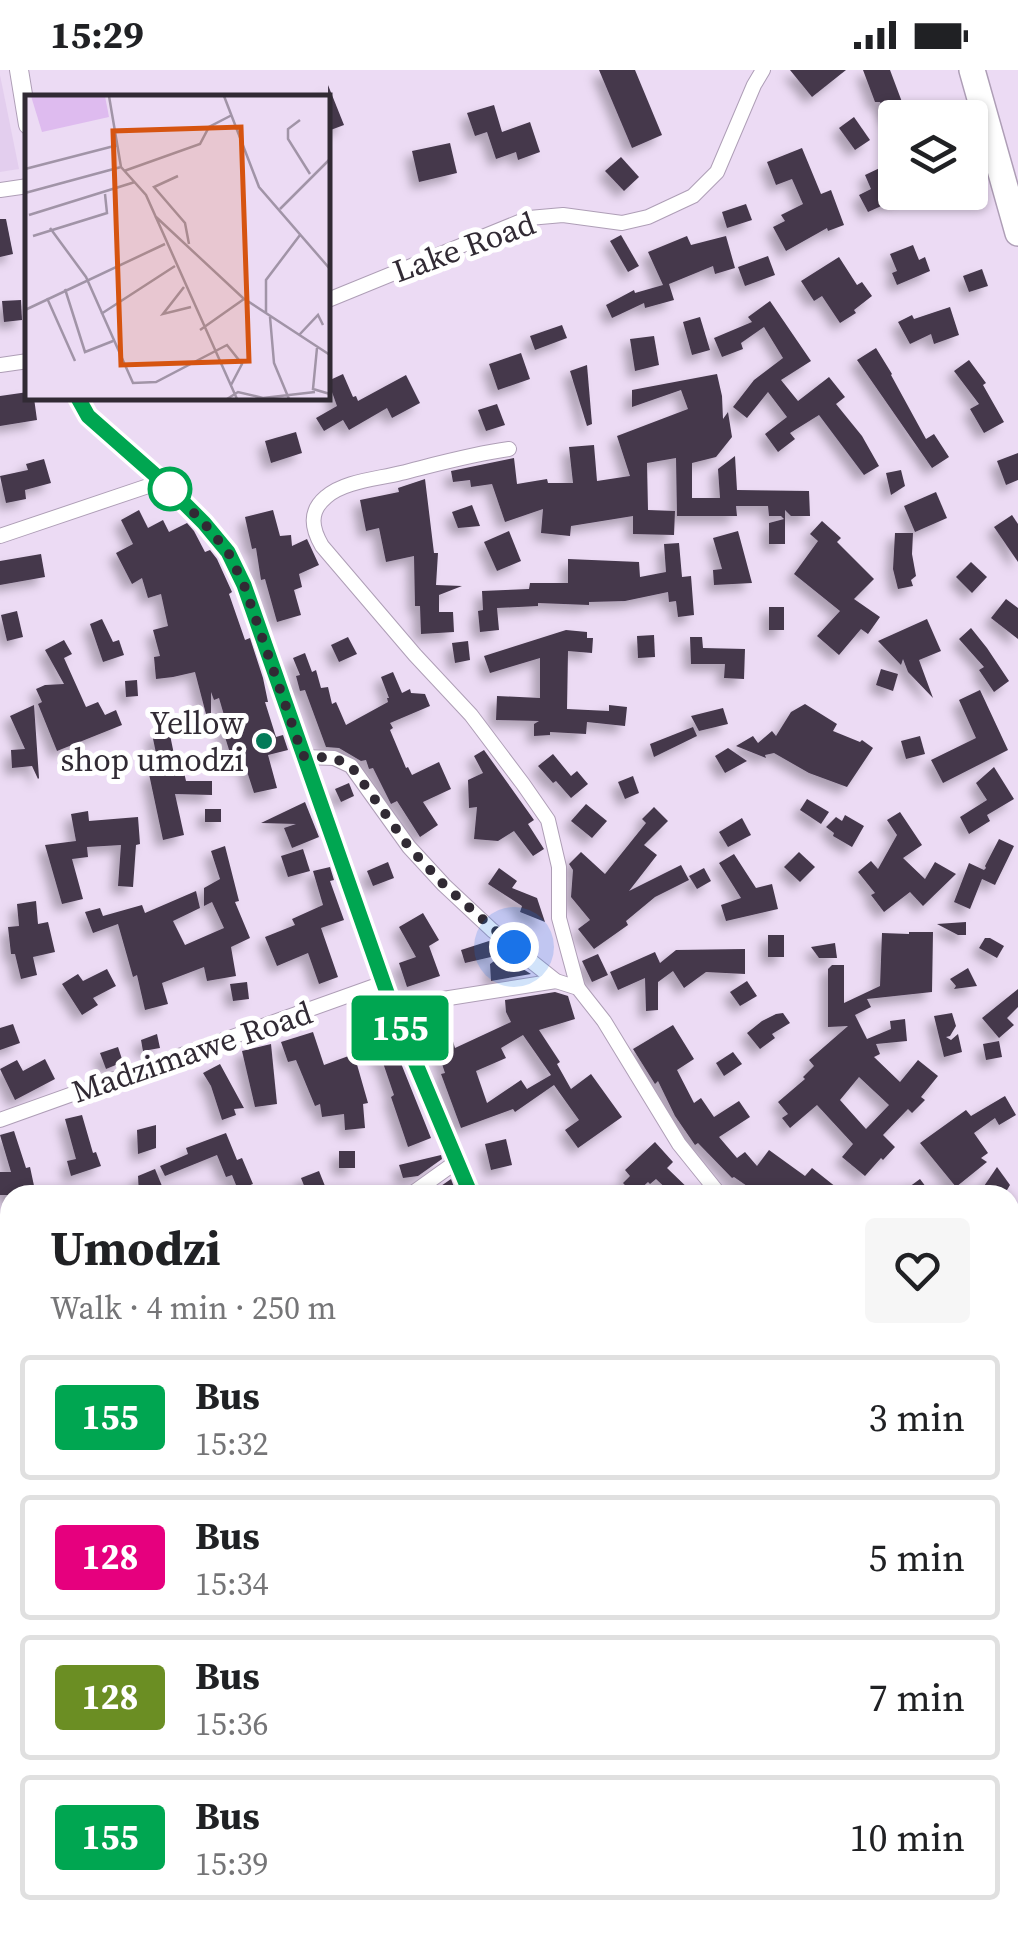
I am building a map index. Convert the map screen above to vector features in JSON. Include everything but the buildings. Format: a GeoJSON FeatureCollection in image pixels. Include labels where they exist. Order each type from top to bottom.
{"type":"FeatureCollection","features":[{"type":"Feature","properties":{"kind":"highway"},"geometry":{"type":"LineString","coordinates":[[972,70],[1018,233]]}},
{"type":"Feature","properties":{"kind":"street"},"geometry":{"type":"LineString","coordinates":[[18,70],[25,108]]}},
{"type":"Feature","properties":{"kind":"street","name":"Lake Road"},"geometry":{"type":"LineString","coordinates":[[330,299],[529,218],[563,214],[622,222],[648,217],[693,196],[717,172],[763,70]]}},
{"type":"Feature","properties":{"kind":"street"},"geometry":{"type":"LineString","coordinates":[[0,190],[25,186]]}},
{"type":"Feature","properties":{"kind":"street"},"geometry":{"type":"LineString","coordinates":[[0,365],[25,361]]}},
{"type":"Feature","properties":{"kind":"street"},"geometry":{"type":"LineString","coordinates":[[79,400],[88,416],[163,482],[228,552],[244,585],[392,1007],[466,1185]]}},
{"type":"Feature","properties":{"kind":"street"},"geometry":{"type":"LineString","coordinates":[[509,450],[479,453],[346,486],[326,497],[313,515],[313,530],[322,546],[415,655],[471,715],[548,820],[558,867],[559,918],[578,988],[604,1020],[678,1144],[712,1185]]}},
{"type":"Feature","properties":{"kind":"street"},"geometry":{"type":"LineString","coordinates":[[0,536],[163,482]]}},
{"type":"Feature","properties":{"kind":"street"},"geometry":{"type":"LineString","coordinates":[[303,756],[334,758],[351,766],[409,847],[444,885],[556,981],[578,988]]}},
{"type":"Feature","properties":{"kind":"street"},"geometry":{"type":"LineString","coordinates":[[392,1007],[556,981]]}},
{"type":"Feature","properties":{"kind":"street","name":"Madzimawe Road"},"geometry":{"type":"LineString","coordinates":[[0,1120],[383,983]]}},
{"type":"Feature","properties":{"kind":"street"},"geometry":{"type":"LineString","coordinates":[[424,1185],[456,1162]]}},
{"type":"Feature","properties":{"kind":"shaded area"},"geometry":{"type":"Polygon","coordinates":[[[0,75],[19,169],[0,172],[0,75]]]}},
{"type":"Feature","properties":{"kind":"bus line","name":"155"},"geometry":{"type":"LineString","coordinates":[[79,400],[88,416],[163,482],[228,552],[244,585],[392,1007],[466,1185]]}},
{"type":"Feature","properties":{"kind":"place","name":"Yellow shop umodzi"},"geometry":{"type":"Point","coordinates":[264,741]}},
{"type":"Feature","properties":{"kind":"route"},"geometry":{"type":"LineString","coordinates":[[170,489],[163,482],[228,552],[244,585],[303,756],[334,758],[351,766],[409,847],[444,885],[514,947]]}}]}
